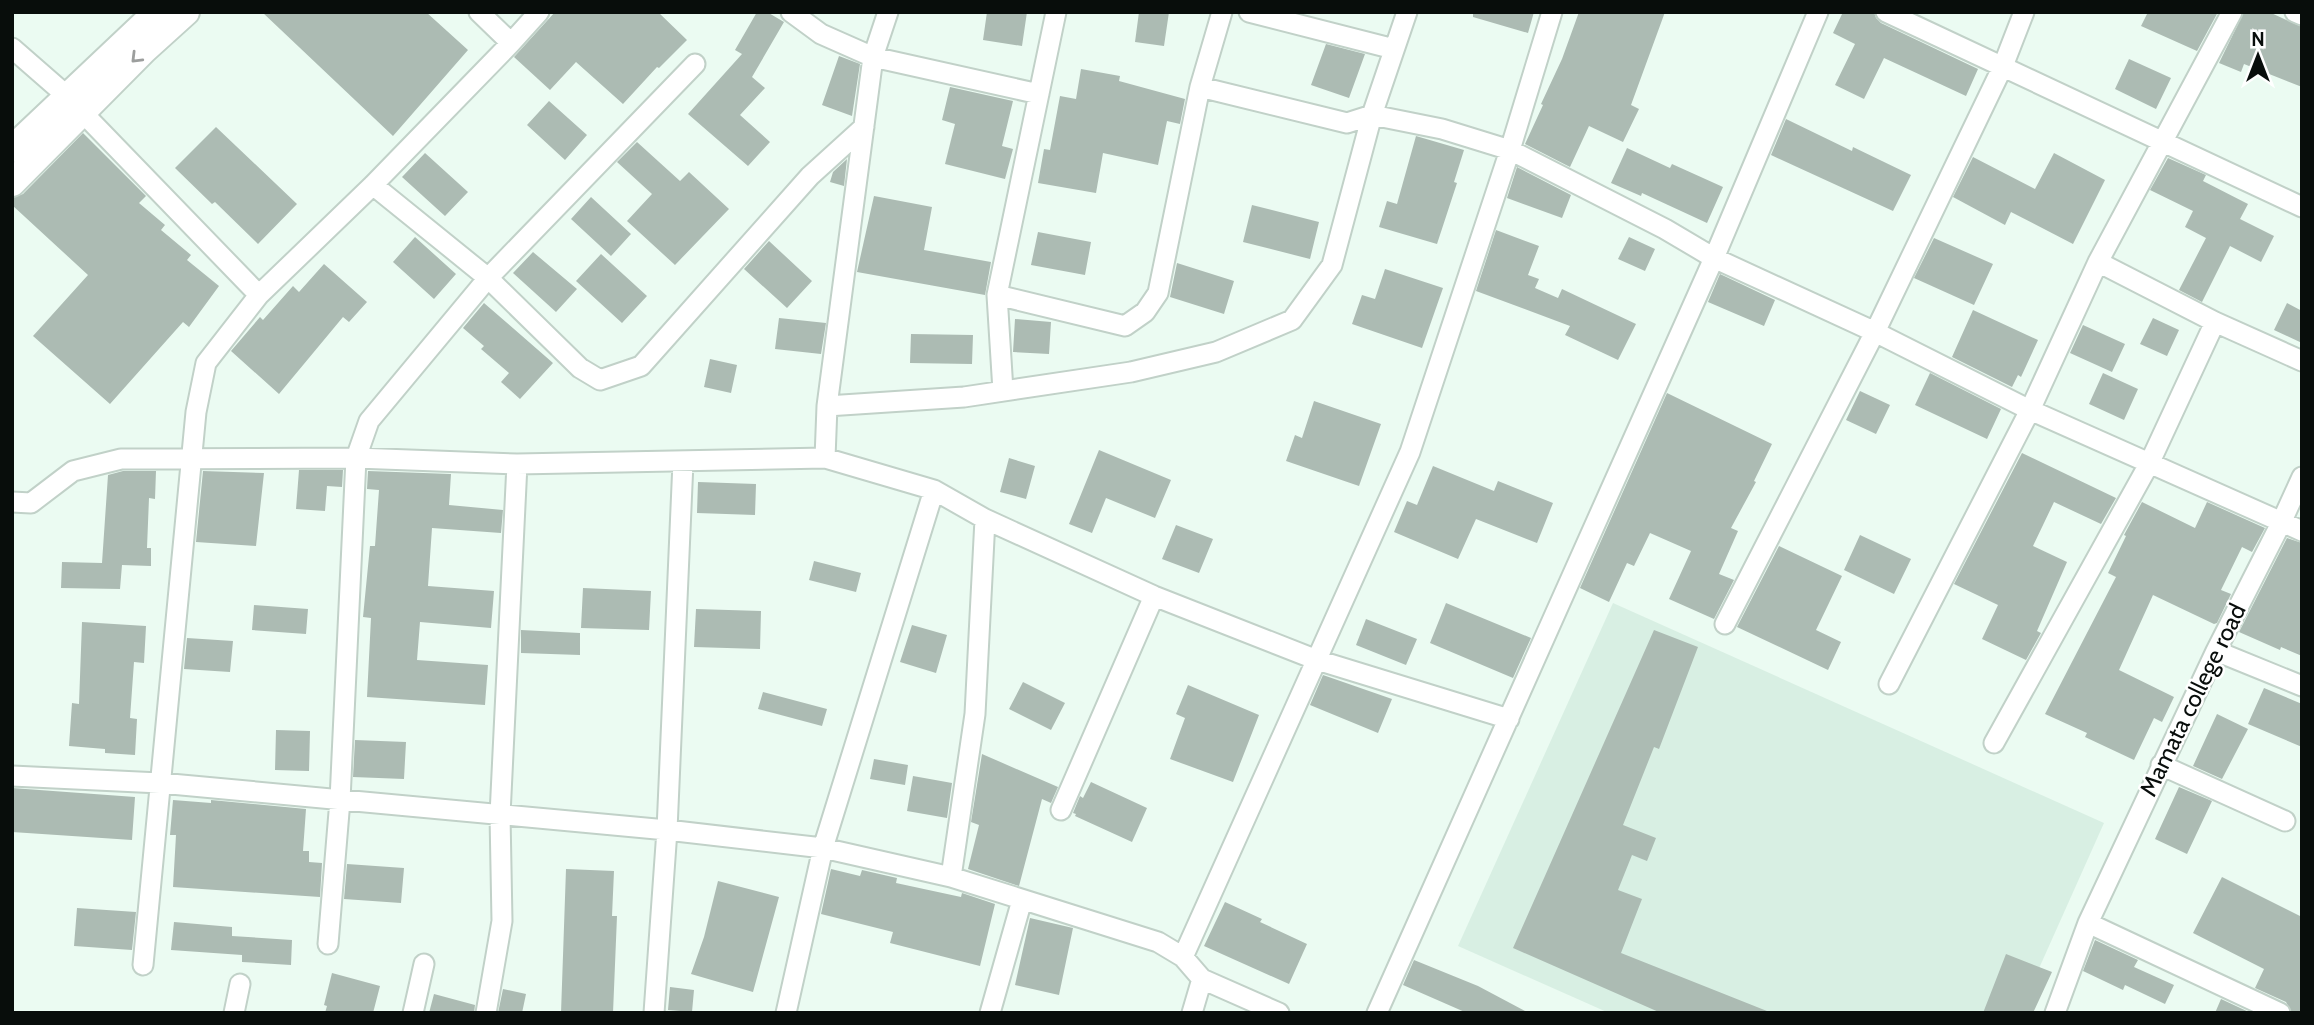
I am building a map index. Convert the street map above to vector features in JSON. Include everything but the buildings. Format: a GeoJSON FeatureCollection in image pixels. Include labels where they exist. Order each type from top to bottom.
{"type":"FeatureCollection","features":[{"type":"Feature","properties":{"kind":"street"},"geometry":{"type":"LineString","coordinates":[[12,183],[75,104],[157,12]]}},
{"type":"Feature","properties":{"kind":"street"},"geometry":{"type":"LineString","coordinates":[[12,149],[75,104],[186,12]]}},
{"type":"Feature","properties":{"kind":"street"},"geometry":{"type":"LineString","coordinates":[[479,12],[512,43]]}},
{"type":"Feature","properties":{"kind":"street"},"geometry":{"type":"LineString","coordinates":[[143,965],[196,412],[206,363],[259,295],[373,185],[539,12]]}},
{"type":"Feature","properties":{"kind":"street"},"geometry":{"type":"LineString","coordinates":[[790,12],[821,34],[873,57],[1039,94]]}},
{"type":"Feature","properties":{"kind":"street"},"geometry":{"type":"LineString","coordinates":[[825,458],[827,406],[873,57],[888,12]]}},
{"type":"Feature","properties":{"kind":"street"},"geometry":{"type":"LineString","coordinates":[[1003,391],[997,295],[1056,12]]}},
{"type":"Feature","properties":{"kind":"street"},"geometry":{"type":"LineString","coordinates":[[997,295],[1125,326],[1145,312],[1158,293],[1200,87],[1222,12]]}},
{"type":"Feature","properties":{"kind":"street"},"geometry":{"type":"LineString","coordinates":[[1250,12],[1394,49]]}},
{"type":"Feature","properties":{"kind":"street"},"geometry":{"type":"LineString","coordinates":[[827,406],[964,397],[1131,372],[1216,352],[1293,320],[1332,265],[1372,115],[1407,12]]}},
{"type":"Feature","properties":{"kind":"street"},"geometry":{"type":"LineString","coordinates":[[1183,957],[1410,452],[1510,150],[1552,12]]}},
{"type":"Feature","properties":{"kind":"street"},"geometry":{"type":"LineString","coordinates":[[1377,1013],[1714,258],[1818,12]]}},
{"type":"Feature","properties":{"kind":"street"},"geometry":{"type":"LineString","coordinates":[[1886,12],[2302,207]]}},
{"type":"Feature","properties":{"kind":"street"},"geometry":{"type":"LineString","coordinates":[[1725,624],[1875,332],[2003,66],[2024,12]]}},
{"type":"Feature","properties":{"kind":"street"},"geometry":{"type":"LineString","coordinates":[[1889,684],[2030,410],[2098,262],[2164,144],[2232,12]]}},
{"type":"Feature","properties":{"kind":"street"},"geometry":{"type":"LineString","coordinates":[[2295,12],[2302,15]]}},
{"type":"Feature","properties":{"kind":"street"},"geometry":{"type":"LineString","coordinates":[[12,48],[75,104],[259,295]]}},
{"type":"Feature","properties":{"kind":"street"},"geometry":{"type":"LineString","coordinates":[[328,944],[340,800],[356,458],[369,421],[488,278],[695,64]]}},
{"type":"Feature","properties":{"kind":"street"},"geometry":{"type":"LineString","coordinates":[[1200,87],[1347,123],[1372,115],[1442,129],[1510,150],[1714,258],[1875,332],[2030,410],[2302,531]]}},
{"type":"Feature","properties":{"kind":"street"},"geometry":{"type":"LineString","coordinates":[[373,185],[488,278],[580,368],[600,380],[640,366],[810,176],[864,127]]}},
{"type":"Feature","properties":{"kind":"street"},"geometry":{"type":"LineString","coordinates":[[2098,262],[2215,322],[2302,360]]}},
{"type":"Feature","properties":{"kind":"street"},"geometry":{"type":"LineString","coordinates":[[1994,743],[2149,464],[2215,322]]}},
{"type":"Feature","properties":{"kind":"street"},"geometry":{"type":"LineString","coordinates":[[12,502],[31,503],[73,471],[121,459],[356,458],[517,464],[683,463],[825,458],[934,489],[985,519],[1154,596],[1317,660],[1509,719]]}},
{"type":"Feature","properties":{"kind":"street"},"geometry":{"type":"LineString","coordinates":[[654,1013],[667,830],[683,463]]}},
{"type":"Feature","properties":{"kind":"street"},"geometry":{"type":"LineString","coordinates":[[486,1013],[502,921],[500,815],[517,464]]}},
{"type":"Feature","properties":{"kind":"street","name":"Mamata college road"},"geometry":{"type":"LineString","coordinates":[[2055,1013],[2088,923],[2161,765],[2302,477]]}},
{"type":"Feature","properties":{"kind":"street"},"geometry":{"type":"LineString","coordinates":[[786,1013],[823,848],[934,489]]}},
{"type":"Feature","properties":{"kind":"street"},"geometry":{"type":"LineString","coordinates":[[951,877],[975,714],[985,519]]}},
{"type":"Feature","properties":{"kind":"street"},"geometry":{"type":"LineString","coordinates":[[1061,810],[1154,596]]}},
{"type":"Feature","properties":{"kind":"street"},"geometry":{"type":"LineString","coordinates":[[2216,651],[2302,686]]}},
{"type":"Feature","properties":{"kind":"street"},"geometry":{"type":"LineString","coordinates":[[2161,765],[2285,821]]}},
{"type":"Feature","properties":{"kind":"street"},"geometry":{"type":"LineString","coordinates":[[12,776],[160,783],[667,830],[823,848],[951,877],[1158,942],[1183,957],[1202,979],[1279,1013]]}},
{"type":"Feature","properties":{"kind":"street"},"geometry":{"type":"LineString","coordinates":[[990,1013],[1022,900]]}},
{"type":"Feature","properties":{"kind":"street"},"geometry":{"type":"LineString","coordinates":[[2088,923],[2280,1013]]}},
{"type":"Feature","properties":{"kind":"street"},"geometry":{"type":"LineString","coordinates":[[413,1013],[424,964]]}},
{"type":"Feature","properties":{"kind":"street"},"geometry":{"type":"LineString","coordinates":[[1192,1013],[1202,979]]}},
{"type":"Feature","properties":{"kind":"street"},"geometry":{"type":"LineString","coordinates":[[234,1013],[240,984]]}},
{"type":"Feature","properties":{"kind":"shaded area"},"geometry":{"type":"Polygon","coordinates":[[[1613,603],[2104,823],[2019,1013],[1609,1013],[1458,946],[1613,603]]]}}]}
